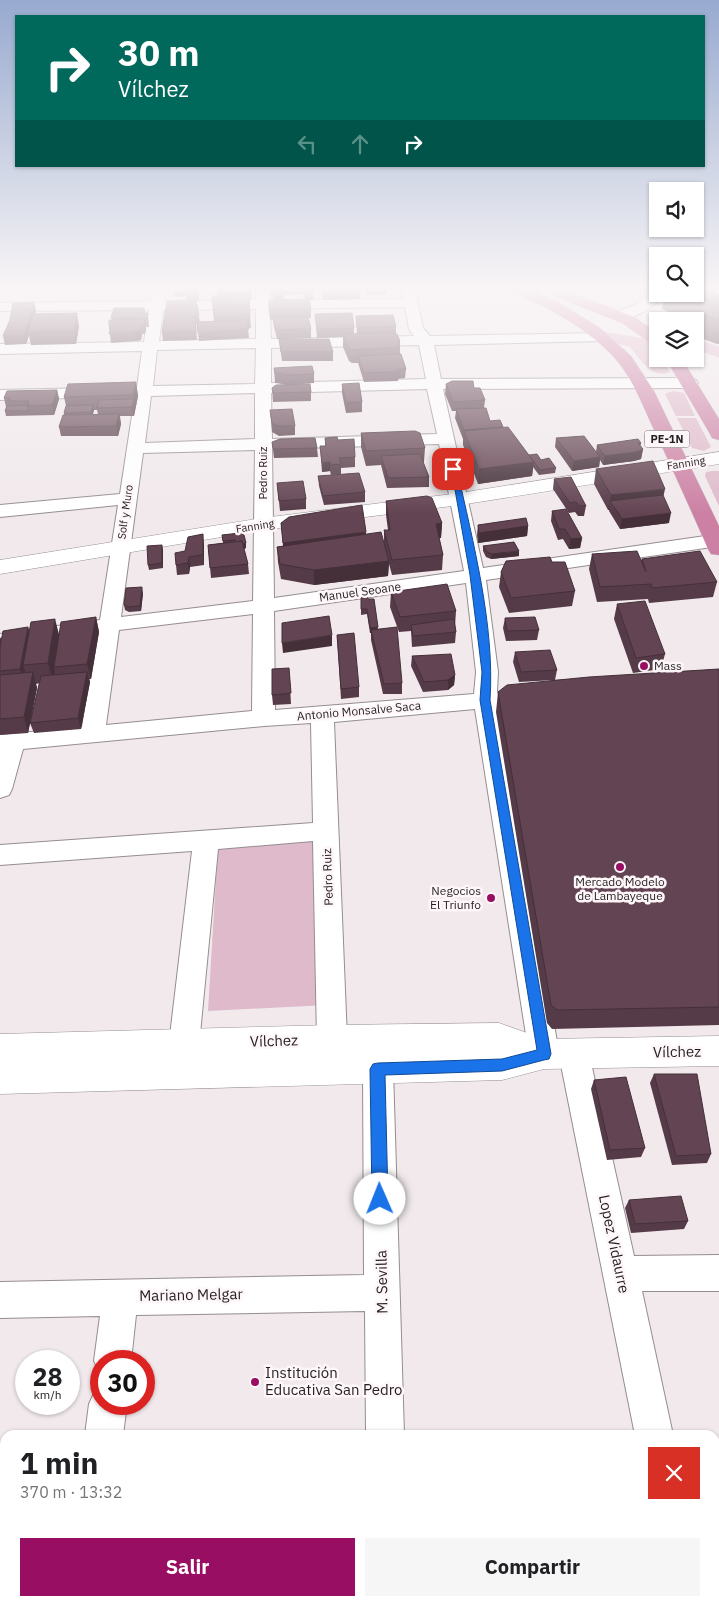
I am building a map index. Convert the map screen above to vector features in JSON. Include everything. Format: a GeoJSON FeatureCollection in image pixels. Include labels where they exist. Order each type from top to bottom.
{"type":"FeatureCollection","features":[{"type":"Feature","properties":{"kind":"highway","name":"PE-1N"},"geometry":{"type":"LineString","coordinates":[[626,364],[641,384],[718,544]]}},
{"type":"Feature","properties":{"kind":"highway"},"geometry":{"type":"LineString","coordinates":[[679,367],[719,434]]}},
{"type":"Feature","properties":{"kind":"street","name":"Solf y Muro"},"geometry":{"type":"LineString","coordinates":[[93,735],[147,364]]}},
{"type":"Feature","properties":{"kind":"street","name":"Pedro Ruiz"},"geometry":{"type":"LineString","coordinates":[[263,364],[264,718]]}},
{"type":"Feature","properties":{"kind":"street","name":"Lopez Vidaurre"},"geometry":{"type":"LineString","coordinates":[[431,364],[434,384],[475,575],[487,672],[485,700],[559,1054],[620,1274],[653,1430]]}},
{"type":"Feature","properties":{"kind":"street"},"geometry":{"type":"LineString","coordinates":[[0,395],[143,393],[434,384],[690,383]]}},
{"type":"Feature","properties":{"kind":"street"},"geometry":{"type":"LineString","coordinates":[[135,448],[447,439]]}},
{"type":"Feature","properties":{"kind":"street","name":"Fanning"},"geometry":{"type":"LineString","coordinates":[[0,567],[263,524],[460,498],[719,458]]}},
{"type":"Feature","properties":{"kind":"street"},"geometry":{"type":"LineString","coordinates":[[0,511],[127,499]]}},
{"type":"Feature","properties":{"kind":"street","name":"Manuel Seoane"},"geometry":{"type":"LineString","coordinates":[[0,641],[264,606],[475,575],[718,544]]}},
{"type":"Feature","properties":{"kind":"street","name":"Antonio Monsalve Saca"},"geometry":{"type":"LineString","coordinates":[[7,743],[264,718],[322,715],[524,697]]}},
{"type":"Feature","properties":{"kind":"street","name":"Pedro Ruiz"},"geometry":{"type":"LineString","coordinates":[[322,715],[332,1039]]}},
{"type":"Feature","properties":{"kind":"street"},"geometry":{"type":"LineString","coordinates":[[0,789],[7,743]]}},
{"type":"Feature","properties":{"kind":"street"},"geometry":{"type":"LineString","coordinates":[[0,855],[327,831]]}},
{"type":"Feature","properties":{"kind":"street"},"geometry":{"type":"LineString","coordinates":[[184,1044],[206,839]]}},
{"type":"Feature","properties":{"kind":"street","name":"Vílchez"},"geometry":{"type":"LineString","coordinates":[[0,1049],[332,1039],[499,1037],[559,1054]]}},
{"type":"Feature","properties":{"kind":"street","name":"Vílchez"},"geometry":{"type":"LineString","coordinates":[[0,1079],[502,1065],[559,1054],[719,1051]]}},
{"type":"Feature","properties":{"kind":"street","name":"M. Sevilla"},"geometry":{"type":"LineString","coordinates":[[378,1069],[385,1430]]}},
{"type":"Feature","properties":{"kind":"street"},"geometry":{"type":"LineString","coordinates":[[620,1274],[719,1273]]}},
{"type":"Feature","properties":{"kind":"street","name":"Mariano Melgar"},"geometry":{"type":"LineString","coordinates":[[0,1300],[120,1296],[382,1293]]}},
{"type":"Feature","properties":{"kind":"street"},"geometry":{"type":"LineString","coordinates":[[114,1350],[120,1296]]}},
{"type":"Feature","properties":{"kind":"street"},"geometry":{"type":"LineString","coordinates":[[105,1430],[107,1415]]}},
{"type":"Feature","properties":{"kind":"shaded area"},"geometry":{"type":"Polygon","coordinates":[[[644,364],[649,364],[649,367],[667,367],[670,372],[663,374],[652,370],[644,364]]]}},
{"type":"Feature","properties":{"kind":"shaded area"},"geometry":{"type":"Polygon","coordinates":[[[673,391],[684,393],[695,416],[676,416],[665,394],[673,391]]]}},
{"type":"Feature","properties":{"kind":"shaded area"},"geometry":{"type":"Polygon","coordinates":[[[677,418],[696,418],[711,447],[704,451],[692,448],[677,418]]]}},
{"type":"Feature","properties":{"kind":"shaded area"},"geometry":{"type":"Polygon","coordinates":[[[719,471],[719,506],[705,476],[706,472],[719,471]]]}},
{"type":"Feature","properties":{"kind":"shaded area"},"geometry":{"type":"Polygon","coordinates":[[[325,837],[327,1005],[208,1011],[218,845],[325,837]]]}},
{"type":"Feature","properties":{"kind":"building"},"geometry":{"type":"Polygon","coordinates":[[[361,364],[404,364],[406,369],[397,369],[398,372],[364,373],[361,364]]]}},
{"type":"Feature","properties":{"kind":"building"},"geometry":{"type":"Polygon","coordinates":[[[312,366],[314,374],[289,375],[275,373],[274,368],[312,366]]]}},
{"type":"Feature","properties":{"kind":"building"},"geometry":{"type":"Polygon","coordinates":[[[452,381],[473,381],[474,388],[480,388],[485,400],[453,402],[446,384],[452,381]]]}},
{"type":"Feature","properties":{"kind":"building"},"geometry":{"type":"Polygon","coordinates":[[[136,382],[133,395],[64,397],[68,384],[136,382]]]}},
{"type":"Feature","properties":{"kind":"building"},"geometry":{"type":"Polygon","coordinates":[[[359,383],[362,402],[346,403],[342,384],[359,383]]]}},
{"type":"Feature","properties":{"kind":"building"},"geometry":{"type":"Polygon","coordinates":[[[310,384],[311,392],[273,393],[272,388],[276,385],[310,384]]]}},
{"type":"Feature","properties":{"kind":"building"},"geometry":{"type":"Polygon","coordinates":[[[57,390],[52,405],[27,406],[29,401],[8,401],[10,398],[4,398],[7,391],[57,390]]]}},
{"type":"Feature","properties":{"kind":"building"},"geometry":{"type":"Polygon","coordinates":[[[134,399],[132,407],[97,408],[99,400],[134,399]]]}},
{"type":"Feature","properties":{"kind":"building"},"geometry":{"type":"Polygon","coordinates":[[[30,405],[27,406],[28,411],[5,411],[7,406],[30,405]]]}},
{"type":"Feature","properties":{"kind":"building"},"geometry":{"type":"Polygon","coordinates":[[[93,405],[91,412],[64,413],[66,406],[93,405]]]}},
{"type":"Feature","properties":{"kind":"building"},"geometry":{"type":"Polygon","coordinates":[[[486,408],[490,421],[500,420],[503,427],[464,430],[456,409],[486,408]]]}},
{"type":"Feature","properties":{"kind":"building"},"geometry":{"type":"Polygon","coordinates":[[[292,409],[295,426],[278,426],[272,423],[270,410],[292,409]]]}},
{"type":"Feature","properties":{"kind":"building"},"geometry":{"type":"Polygon","coordinates":[[[119,414],[116,426],[59,427],[63,415],[119,414]]]}},
{"type":"Feature","properties":{"kind":"building"},"geometry":{"type":"Polygon","coordinates":[[[508,427],[534,462],[479,469],[464,431],[508,427]]]}},
{"type":"Feature","properties":{"kind":"building"},"geometry":{"type":"Polygon","coordinates":[[[415,431],[420,433],[425,448],[366,451],[361,433],[415,431]]]}},
{"type":"Feature","properties":{"kind":"building"},"geometry":{"type":"Polygon","coordinates":[[[584,436],[600,457],[574,461],[556,438],[584,436]]]}},
{"type":"Feature","properties":{"kind":"building"},"geometry":{"type":"Polygon","coordinates":[[[337,437],[338,440],[354,439],[355,457],[339,458],[341,464],[331,465],[330,462],[322,463],[320,446],[326,446],[325,438],[337,437]]]}},
{"type":"Feature","properties":{"kind":"building"},"geometry":{"type":"Polygon","coordinates":[[[315,438],[317,448],[273,449],[272,442],[280,439],[315,438]]]}},
{"type":"Feature","properties":{"kind":"building"},"geometry":{"type":"Polygon","coordinates":[[[638,439],[641,443],[638,443],[643,449],[636,452],[605,456],[597,445],[638,439]]]}},
{"type":"Feature","properties":{"kind":"building"},"geometry":{"type":"Polygon","coordinates":[[[420,454],[429,477],[388,478],[381,456],[420,454]]]}},
{"type":"Feature","properties":{"kind":"building"},"geometry":{"type":"Polygon","coordinates":[[[537,454],[541,460],[549,458],[556,468],[540,470],[529,455],[537,454]]]}},
{"type":"Feature","properties":{"kind":"building"},"geometry":{"type":"Polygon","coordinates":[[[653,461],[665,489],[611,495],[596,469],[653,461]]]}},
{"type":"Feature","properties":{"kind":"building"},"geometry":{"type":"Polygon","coordinates":[[[359,473],[365,492],[323,496],[318,476],[359,473]]]}},
{"type":"Feature","properties":{"kind":"building"},"geometry":{"type":"Polygon","coordinates":[[[571,477],[586,506],[579,506],[576,502],[570,503],[554,479],[571,477]]]}},
{"type":"Feature","properties":{"kind":"building"},"geometry":{"type":"Polygon","coordinates":[[[303,481],[306,499],[279,501],[277,483],[303,481]]]}},
{"type":"Feature","properties":{"kind":"building"},"geometry":{"type":"Polygon","coordinates":[[[663,495],[671,513],[622,519],[610,501],[663,495]]]}},
{"type":"Feature","properties":{"kind":"building"},"geometry":{"type":"Polygon","coordinates":[[[427,496],[432,498],[442,523],[436,524],[443,555],[392,560],[384,530],[390,530],[386,501],[427,496]]]}},
{"type":"Feature","properties":{"kind":"building"},"geometry":{"type":"Polygon","coordinates":[[[362,505],[366,532],[283,543],[281,523],[289,517],[362,505]]]}},
{"type":"Feature","properties":{"kind":"building"},"geometry":{"type":"Polygon","coordinates":[[[566,509],[582,538],[571,539],[565,529],[559,529],[552,511],[566,509]]]}},
{"type":"Feature","properties":{"kind":"building"},"geometry":{"type":"Polygon","coordinates":[[[526,518],[528,526],[479,533],[478,525],[526,518]]]}},
{"type":"Feature","properties":{"kind":"building"},"geometry":{"type":"Polygon","coordinates":[[[381,532],[389,561],[314,570],[280,564],[277,547],[381,532]]]}},
{"type":"Feature","properties":{"kind":"building"},"geometry":{"type":"Polygon","coordinates":[[[240,533],[244,535],[246,543],[243,544],[242,541],[235,542],[235,540],[223,541],[222,535],[240,533]]]}},
{"type":"Feature","properties":{"kind":"building"},"geometry":{"type":"Polygon","coordinates":[[[203,534],[203,555],[189,557],[188,563],[176,565],[175,553],[185,551],[188,537],[203,534]]]}},
{"type":"Feature","properties":{"kind":"building"},"geometry":{"type":"Polygon","coordinates":[[[242,541],[248,564],[210,568],[208,545],[242,541]]]}},
{"type":"Feature","properties":{"kind":"building"},"geometry":{"type":"Polygon","coordinates":[[[514,542],[519,551],[492,554],[487,552],[483,546],[514,542]]]}},
{"type":"Feature","properties":{"kind":"building"},"geometry":{"type":"Polygon","coordinates":[[[162,545],[162,563],[148,565],[147,546],[162,545]]]}},
{"type":"Feature","properties":{"kind":"building"},"geometry":{"type":"Polygon","coordinates":[[[637,551],[646,572],[642,559],[700,551],[717,582],[652,588],[651,584],[600,587],[592,554],[637,551]]]}},
{"type":"Feature","properties":{"kind":"building"},"geometry":{"type":"Polygon","coordinates":[[[550,557],[552,562],[565,562],[575,591],[511,598],[501,572],[506,561],[550,557]]]}},
{"type":"Feature","properties":{"kind":"building"},"geometry":{"type":"Polygon","coordinates":[[[447,584],[456,611],[400,617],[391,592],[447,584]]]}},
{"type":"Feature","properties":{"kind":"building"},"geometry":{"type":"Polygon","coordinates":[[[142,587],[140,606],[128,607],[124,605],[126,588],[142,587]]]}},
{"type":"Feature","properties":{"kind":"building"},"geometry":{"type":"Polygon","coordinates":[[[367,595],[368,599],[374,599],[378,627],[370,628],[367,609],[361,609],[361,596],[367,595]]]}},
{"type":"Feature","properties":{"kind":"building"},"geometry":{"type":"Polygon","coordinates":[[[645,601],[665,654],[636,658],[617,604],[645,601]]]}},
{"type":"Feature","properties":{"kind":"building"},"geometry":{"type":"Polygon","coordinates":[[[329,616],[332,635],[282,643],[282,623],[329,616]]]}},
{"type":"Feature","properties":{"kind":"building"},"geometry":{"type":"Polygon","coordinates":[[[96,617],[87,664],[54,667],[61,622],[96,617]]]}},
{"type":"Feature","properties":{"kind":"building"},"geometry":{"type":"Polygon","coordinates":[[[535,617],[539,630],[507,631],[505,618],[535,617]]]}},
{"type":"Feature","properties":{"kind":"building"},"geometry":{"type":"Polygon","coordinates":[[[55,619],[48,663],[23,665],[31,622],[55,619]]]}},
{"type":"Feature","properties":{"kind":"building"},"geometry":{"type":"Polygon","coordinates":[[[454,619],[456,632],[413,636],[411,625],[454,619]]]}},
{"type":"Feature","properties":{"kind":"building"},"geometry":{"type":"Polygon","coordinates":[[[28,627],[20,669],[0,671],[0,647],[3,631],[28,627]]]}},
{"type":"Feature","properties":{"kind":"building"},"geometry":{"type":"Polygon","coordinates":[[[397,627],[402,683],[384,684],[371,630],[397,627]]]}},
{"type":"Feature","properties":{"kind":"building"},"geometry":{"type":"Polygon","coordinates":[[[354,633],[359,687],[341,689],[337,635],[354,633]]]}},
{"type":"Feature","properties":{"kind":"building"},"geometry":{"type":"Polygon","coordinates":[[[550,650],[557,670],[521,672],[515,652],[550,650]]]}},
{"type":"Feature","properties":{"kind":"building"},"geometry":{"type":"Polygon","coordinates":[[[451,654],[455,675],[448,680],[424,682],[412,656],[451,654]]]}},
{"type":"Feature","properties":{"kind":"building"},"geometry":{"type":"Polygon","coordinates":[[[289,668],[291,693],[272,695],[272,669],[289,668]]]}},
{"type":"Feature","properties":{"kind":"building","name":"Mercado Modelo de Lambayeque"},"geometry":{"type":"Polygon","coordinates":[[[719,669],[719,1007],[557,1010],[551,1005],[498,692],[507,685],[589,677],[719,669]]]}},
{"type":"Feature","properties":{"kind":"building"},"geometry":{"type":"Polygon","coordinates":[[[33,672],[24,717],[0,719],[0,675],[33,672]]]}},
{"type":"Feature","properties":{"kind":"building"},"geometry":{"type":"Polygon","coordinates":[[[87,672],[78,718],[30,723],[41,676],[87,672]]]}},
{"type":"Feature","properties":{"kind":"building"},"geometry":{"type":"Polygon","coordinates":[[[654,1074],[697,1074],[711,1154],[676,1156],[654,1074]]]}},
{"type":"Feature","properties":{"kind":"building"},"geometry":{"type":"Polygon","coordinates":[[[626,1077],[645,1148],[610,1150],[594,1080],[626,1077]]]}},
{"type":"Feature","properties":{"kind":"building"},"geometry":{"type":"Polygon","coordinates":[[[681,1196],[688,1221],[635,1224],[629,1200],[681,1196]]]}},
{"type":"Feature","properties":{"kind":"place","name":"Mass"},"geometry":{"type":"Point","coordinates":[644,666]}},
{"type":"Feature","properties":{"kind":"place","name":"Mercado Modelo de Lambayeque"},"geometry":{"type":"Point","coordinates":[620,867]}},
{"type":"Feature","properties":{"kind":"place","name":"Negocios El Triunfo"},"geometry":{"type":"Point","coordinates":[491,898]}},
{"type":"Feature","properties":{"kind":"place","name":"Institución Educativa San Pedro"},"geometry":{"type":"Point","coordinates":[255,1382]}},
{"type":"Feature","properties":{"kind":"route"},"geometry":{"type":"LineString","coordinates":[[380,1199],[378,1069],[502,1065],[544,1054],[485,700],[487,672],[475,575],[453,469]]}}]}
